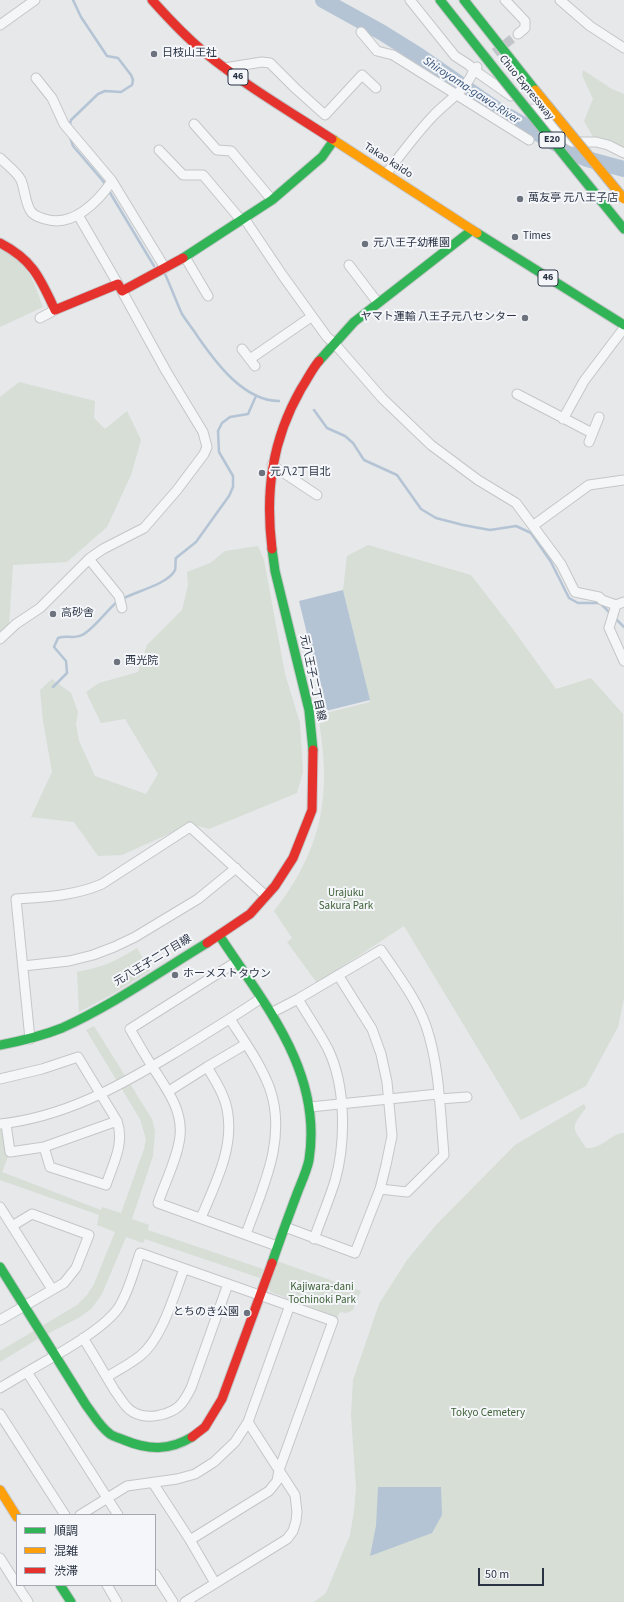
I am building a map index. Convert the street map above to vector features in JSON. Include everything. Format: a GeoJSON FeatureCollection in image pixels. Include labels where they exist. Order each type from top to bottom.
{"type":"FeatureCollection","features":[{"type":"Feature","properties":{"kind":"main road","name":"Takao kaido"},"geometry":{"type":"LineString","coordinates":[[152,0],[175,25],[224,68],[472,230],[624,326]]}},
{"type":"Feature","properties":{"kind":"main road","name":"Chuo Expressway"},"geometry":{"type":"LineString","coordinates":[[440,0],[624,229]]}},
{"type":"Feature","properties":{"kind":"main road","name":"Chuo Expressway"},"geometry":{"type":"LineString","coordinates":[[464,0],[624,199]]}},
{"type":"Feature","properties":{"kind":"main road"},"geometry":{"type":"LineString","coordinates":[[0,243],[12,248],[25,258],[35,269],[55,310],[120,287],[165,268],[185,257],[272,200],[322,157],[334,140]]}},
{"type":"Feature","properties":{"kind":"main road","name":"元八王子二丁目線"},"geometry":{"type":"LineString","coordinates":[[0,1045],[30,1039],[61,1028],[110,1002],[219,935],[250,914],[275,886],[293,858],[312,810],[314,758],[309,710],[275,571],[269,515],[269,488],[272,465],[284,423],[294,402],[315,366],[334,343],[354,322],[472,230]]}},
{"type":"Feature","properties":{"kind":"main road"},"geometry":{"type":"LineString","coordinates":[[0,1267],[86,1405],[100,1424],[110,1434],[139,1446],[155,1448],[180,1444],[205,1427],[222,1399],[285,1227],[308,1161],[311,1136],[310,1107],[298,1062],[271,1013],[219,935]]}},
{"type":"Feature","properties":{"kind":"main road"},"geometry":{"type":"LineString","coordinates":[[0,1490],[16,1515]]}},
{"type":"Feature","properties":{"kind":"main road"},"geometry":{"type":"LineString","coordinates":[[61,1586],[71,1602]]}},
{"type":"Feature","properties":{"kind":"street"},"geometry":{"type":"LineString","coordinates":[[0,25],[35,0]]}},
{"type":"Feature","properties":{"kind":"street"},"geometry":{"type":"LineString","coordinates":[[410,0],[455,56],[501,90],[543,116],[562,136],[572,142],[596,142],[608,145],[624,153]]}},
{"type":"Feature","properties":{"kind":"street"},"geometry":{"type":"LineString","coordinates":[[505,0],[525,21],[525,28],[518,34]]}},
{"type":"Feature","properties":{"kind":"street"},"geometry":{"type":"LineString","coordinates":[[560,0],[590,26],[624,48]]}},
{"type":"Feature","properties":{"kind":"street"},"geometry":{"type":"LineString","coordinates":[[361,32],[377,51],[393,55],[459,92],[529,140]]}},
{"type":"Feature","properties":{"kind":"street"},"geometry":{"type":"LineString","coordinates":[[224,68],[262,62],[270,63],[325,115],[362,75],[376,88]]}},
{"type":"Feature","properties":{"kind":"street"},"geometry":{"type":"LineString","coordinates":[[386,174],[415,135],[459,92],[474,71]]}},
{"type":"Feature","properties":{"kind":"street"},"geometry":{"type":"LineString","coordinates":[[36,78],[52,98],[64,124],[165,268]]}},
{"type":"Feature","properties":{"kind":"street"},"geometry":{"type":"LineString","coordinates":[[194,124],[217,150],[231,152],[272,200]]}},
{"type":"Feature","properties":{"kind":"street"},"geometry":{"type":"LineString","coordinates":[[159,150],[183,175],[203,174],[242,219],[326,337],[334,343],[407,424],[431,445],[478,480],[516,503],[534,525],[535,530],[560,564],[575,592],[599,597],[602,600],[618,606],[609,628],[624,661]]}},
{"type":"Feature","properties":{"kind":"street"},"geometry":{"type":"LineString","coordinates":[[0,158],[21,180],[30,210],[35,216],[48,220],[64,221],[78,215],[98,200],[108,186]]}},
{"type":"Feature","properties":{"kind":"street"},"geometry":{"type":"LineString","coordinates":[[0,639],[16,624],[40,608],[89,559],[103,549],[144,528],[177,490],[204,454],[207,447],[203,432],[166,372],[120,287],[78,215]]}},
{"type":"Feature","properties":{"kind":"street"},"geometry":{"type":"LineString","coordinates":[[185,257],[208,296]]}},
{"type":"Feature","properties":{"kind":"street"},"geometry":{"type":"LineString","coordinates":[[348,265],[378,303]]}},
{"type":"Feature","properties":{"kind":"street"},"geometry":{"type":"LineString","coordinates":[[40,318],[55,310]]}},
{"type":"Feature","properties":{"kind":"street"},"geometry":{"type":"LineString","coordinates":[[242,349],[253,363],[273,337],[311,317]]}},
{"type":"Feature","properties":{"kind":"street"},"geometry":{"type":"LineString","coordinates":[[563,419],[584,381],[624,326]]}},
{"type":"Feature","properties":{"kind":"street"},"geometry":{"type":"LineString","coordinates":[[517,394],[563,419],[591,437],[599,417]]}},
{"type":"Feature","properties":{"kind":"street"},"geometry":{"type":"LineString","coordinates":[[272,465],[317,495]]}},
{"type":"Feature","properties":{"kind":"street"},"geometry":{"type":"LineString","coordinates":[[534,525],[589,485],[624,480]]}},
{"type":"Feature","properties":{"kind":"street"},"geometry":{"type":"LineString","coordinates":[[89,559],[121,603]]}},
{"type":"Feature","properties":{"kind":"street"},"geometry":{"type":"LineString","coordinates":[[30,1039],[16,899],[71,894],[88,890],[102,884],[190,827],[266,896]]}},
{"type":"Feature","properties":{"kind":"street"},"geometry":{"type":"LineString","coordinates":[[23,966],[69,961],[93,955],[114,947],[135,937],[198,898],[236,868]]}},
{"type":"Feature","properties":{"kind":"street"},"geometry":{"type":"LineString","coordinates":[[271,1013],[298,1000],[381,950],[415,1002],[425,1024],[432,1048],[439,1097],[444,1155],[407,1192],[380,1189]]}},
{"type":"Feature","properties":{"kind":"street"},"geometry":{"type":"LineString","coordinates":[[236,962],[130,1029],[169,1092],[177,1109],[179,1120],[180,1137],[175,1156],[158,1203],[278,1246]]}},
{"type":"Feature","properties":{"kind":"street"},"geometry":{"type":"LineString","coordinates":[[285,1227],[355,1253],[380,1189],[386,1165],[392,1136],[390,1099],[381,1054],[372,1029],[338,975]]}},
{"type":"Feature","properties":{"kind":"street"},"geometry":{"type":"LineString","coordinates":[[117,1121],[44,1147],[10,1152],[3,1124],[41,1117],[72,1107],[101,1094],[125,1082],[230,1019],[260,998]]}},
{"type":"Feature","properties":{"kind":"street"},"geometry":{"type":"LineString","coordinates":[[298,1000],[328,1050],[338,1079],[341,1104],[342,1146],[335,1181],[314,1238]]}},
{"type":"Feature","properties":{"kind":"street"},"geometry":{"type":"LineString","coordinates":[[230,1019],[246,1044],[269,1087],[274,1103],[276,1126],[270,1169],[246,1234]]}},
{"type":"Feature","properties":{"kind":"street"},"geometry":{"type":"LineString","coordinates":[[169,1092],[246,1044]]}},
{"type":"Feature","properties":{"kind":"street"},"geometry":{"type":"LineString","coordinates":[[0,1079],[42,1070],[78,1057],[117,1121],[121,1131],[120,1144],[106,1185],[50,1167],[44,1147]]}},
{"type":"Feature","properties":{"kind":"street"},"geometry":{"type":"LineString","coordinates":[[201,1218],[223,1162],[229,1131],[227,1108],[219,1087],[207,1067]]}},
{"type":"Feature","properties":{"kind":"street"},"geometry":{"type":"LineString","coordinates":[[310,1107],[390,1099],[467,1097]]}},
{"type":"Feature","properties":{"kind":"street"},"geometry":{"type":"LineString","coordinates":[[0,1207],[52,1289]]}},
{"type":"Feature","properties":{"kind":"street"},"geometry":{"type":"LineString","coordinates":[[0,1320],[64,1283],[76,1268],[89,1235],[32,1214],[12,1226]]}},
{"type":"Feature","properties":{"kind":"street"},"geometry":{"type":"LineString","coordinates":[[0,1388],[83,1338],[104,1323],[118,1307],[140,1253],[333,1321],[279,1470],[277,1481],[269,1491],[190,1540]]}},
{"type":"Feature","properties":{"kind":"street"},"geometry":{"type":"LineString","coordinates":[[107,1378],[141,1355],[151,1343],[163,1325],[184,1269]]}},
{"type":"Feature","properties":{"kind":"street"},"geometry":{"type":"LineString","coordinates":[[83,1338],[126,1407],[144,1417],[155,1417],[167,1414],[183,1404],[191,1388],[228,1284]]}},
{"type":"Feature","properties":{"kind":"street"},"geometry":{"type":"LineString","coordinates":[[82,1514],[127,1486],[177,1479],[195,1474],[214,1462],[235,1442],[248,1422],[290,1305]]}},
{"type":"Feature","properties":{"kind":"street"},"geometry":{"type":"LineString","coordinates":[[27,1372],[117,1514]]}},
{"type":"Feature","properties":{"kind":"street"},"geometry":{"type":"LineString","coordinates":[[0,1414],[64,1514]]}},
{"type":"Feature","properties":{"kind":"street"},"geometry":{"type":"LineString","coordinates":[[184,1602],[287,1539],[293,1530],[297,1512],[294,1495],[248,1422]]}},
{"type":"Feature","properties":{"kind":"street"},"geometry":{"type":"LineString","coordinates":[[153,1483],[190,1540],[215,1583]]}},
{"type":"Feature","properties":{"kind":"street"},"geometry":{"type":"LineString","coordinates":[[0,1558],[16,1583]]}},
{"type":"Feature","properties":{"kind":"street"},"geometry":{"type":"LineString","coordinates":[[156,1576],[173,1602]]}},
{"type":"Feature","properties":{"kind":"street"},"geometry":{"type":"LineString","coordinates":[[18,1586],[28,1602]]}},
{"type":"Feature","properties":{"kind":"street"},"geometry":{"type":"LineString","coordinates":[[108,1586],[117,1602]]}},
{"type":"Feature","properties":{"kind":"green space"},"geometry":{"type":"Polygon","coordinates":[[[583,70],[612,89],[624,94],[624,153],[596,142],[584,121],[593,99],[582,75],[583,70]]]}},
{"type":"Feature","properties":{"kind":"green space"},"geometry":{"type":"Polygon","coordinates":[[[0,249],[18,260],[29,272],[43,307],[0,327],[0,249]]]}},
{"type":"Feature","properties":{"kind":"green space"},"geometry":{"type":"Polygon","coordinates":[[[19,382],[95,401],[94,418],[105,429],[127,411],[141,440],[131,475],[107,527],[67,562],[13,565],[9,625],[0,632],[0,397],[19,382]]]}},
{"type":"Feature","properties":{"kind":"green space","name":"Urajuku Sakura Park"},"geometry":{"type":"Polygon","coordinates":[[[368,545],[471,575],[556,689],[591,678],[623,714],[624,998],[618,1027],[586,1086],[521,1120],[404,926],[317,983],[287,942],[292,938],[274,911],[286,895],[305,863],[317,829],[321,811],[324,773],[323,751],[318,715],[370,702],[343,590],[347,556],[368,545]]]}},
{"type":"Feature","properties":{"kind":"green space"},"geometry":{"type":"Polygon","coordinates":[[[258,546],[264,560],[285,674],[300,723],[303,772],[297,793],[209,829],[191,824],[122,855],[98,856],[74,822],[31,817],[52,772],[43,721],[40,690],[52,679],[71,693],[78,712],[76,724],[79,741],[95,776],[146,794],[158,774],[125,719],[101,723],[86,692],[99,683],[138,672],[147,645],[182,610],[188,585],[187,572],[210,563],[225,551],[258,546]]]}},
{"type":"Feature","properties":{"kind":"green space"},"geometry":{"type":"Polygon","coordinates":[[[137,948],[150,971],[111,995],[79,1012],[77,972],[108,963],[137,948]]]}},
{"type":"Feature","properties":{"kind":"green space"},"geometry":{"type":"Polygon","coordinates":[[[94,1026],[152,1119],[155,1131],[153,1156],[132,1219],[149,1225],[148,1230],[263,1269],[260,1278],[145,1239],[143,1243],[126,1237],[102,1294],[92,1308],[80,1317],[36,1340],[0,1362],[0,1351],[77,1305],[87,1295],[94,1284],[115,1232],[97,1225],[99,1215],[0,1180],[0,1130],[7,1130],[10,1152],[2,1172],[101,1210],[102,1207],[121,1213],[144,1149],[146,1139],[140,1119],[86,1030],[94,1026]]]}},
{"type":"Feature","properties":{"kind":"green space","name":"Tokyo Cemetery"},"geometry":{"type":"Polygon","coordinates":[[[584,1104],[586,1108],[577,1120],[575,1128],[578,1136],[586,1148],[592,1148],[602,1144],[614,1136],[624,1133],[624,1602],[314,1602],[326,1593],[350,1535],[356,1488],[351,1415],[353,1380],[379,1304],[407,1260],[436,1225],[515,1145],[584,1104]]]}},
{"type":"Feature","properties":{"kind":"green space","name":"Kajiwara-dani Tochinoki Park"},"geometry":{"type":"Polygon","coordinates":[[[277,1261],[361,1291],[353,1310],[346,1313],[340,1312],[337,1317],[271,1292],[268,1287],[277,1261]]]}},
{"type":"Feature","properties":{"kind":"water"},"geometry":{"type":"Polygon","coordinates":[[[343,590],[370,700],[326,711],[299,601],[343,590]]]}},
{"type":"Feature","properties":{"kind":"water"},"geometry":{"type":"Polygon","coordinates":[[[378,1487],[441,1487],[442,1515],[432,1533],[370,1556],[376,1526],[378,1487]]]}},
{"type":"Feature","properties":{"kind":"waterway"},"geometry":{"type":"LineString","coordinates":[[69,128],[71,120],[98,94],[105,91],[121,92],[132,85],[133,80],[118,58],[107,56],[81,17],[73,0]]}},
{"type":"Feature","properties":{"kind":"waterway","name":"Shiroyama-gawa-River"},"geometry":{"type":"LineString","coordinates":[[323,0],[381,32],[418,55],[499,111],[569,151],[587,159],[624,169]]}},
{"type":"Feature","properties":{"kind":"waterway"},"geometry":{"type":"LineString","coordinates":[[69,134],[73,146],[103,181],[154,266]]}},
{"type":"Feature","properties":{"kind":"waterway"},"geometry":{"type":"LineString","coordinates":[[165,274],[182,314],[222,369],[243,388],[254,395],[279,401]]}},
{"type":"Feature","properties":{"kind":"waterway"},"geometry":{"type":"LineString","coordinates":[[122,599],[151,587],[171,575],[175,570],[176,558],[196,542],[229,496],[233,487],[233,476],[219,452],[218,431],[222,423],[230,417],[248,414],[256,396]]}},
{"type":"Feature","properties":{"kind":"waterway"},"geometry":{"type":"LineString","coordinates":[[314,410],[327,428],[345,436],[353,443],[364,460],[397,475],[421,509],[436,518],[490,530],[516,526],[531,533],[551,562],[569,598],[578,603],[600,603],[611,614]]}},
{"type":"Feature","properties":{"kind":"waterway"},"geometry":{"type":"LineString","coordinates":[[53,687],[67,673],[66,661],[54,647],[58,638],[82,635],[117,602]]}},
{"type":"Feature","properties":{"kind":"waterway"},"geometry":{"type":"LineString","coordinates":[[614,617],[624,627]]}},
{"type":"Feature","properties":{"kind":"tunnel"},"geometry":{"type":"LineString","coordinates":[[484,61],[518,34]]}},
{"type":"Feature","properties":{"kind":"traffic: fast"},"geometry":{"type":"LineString","coordinates":[[440,0],[501,77]]}},
{"type":"Feature","properties":{"kind":"traffic: fast"},"geometry":{"type":"LineString","coordinates":[[464,0],[535,90]]}},
{"type":"Feature","properties":{"kind":"traffic: fast"},"geometry":{"type":"LineString","coordinates":[[501,77],[602,202]]}},
{"type":"Feature","properties":{"kind":"traffic: fast"},"geometry":{"type":"LineString","coordinates":[[183,258],[272,200],[322,157],[334,140]]}},
{"type":"Feature","properties":{"kind":"traffic: fast"},"geometry":{"type":"LineString","coordinates":[[602,202],[624,229]]}},
{"type":"Feature","properties":{"kind":"traffic: fast"},"geometry":{"type":"LineString","coordinates":[[319,361],[354,322],[472,230]]}},
{"type":"Feature","properties":{"kind":"traffic: fast"},"geometry":{"type":"LineString","coordinates":[[477,233],[624,325]]}},
{"type":"Feature","properties":{"kind":"traffic: fast"},"geometry":{"type":"LineString","coordinates":[[272,549],[275,571],[309,710],[313,750]]}},
{"type":"Feature","properties":{"kind":"traffic: fast"},"geometry":{"type":"LineString","coordinates":[[219,935],[271,1013],[286,1040],[299,1068],[307,1097],[311,1128],[309,1160],[306,1172],[272,1263]]}},
{"type":"Feature","properties":{"kind":"traffic: fast"},"geometry":{"type":"LineString","coordinates":[[0,1045],[47,1033],[81,1019],[118,999],[207,943]]}},
{"type":"Feature","properties":{"kind":"traffic: fast"},"geometry":{"type":"LineString","coordinates":[[0,1267],[86,1405],[106,1431],[113,1436],[142,1446],[158,1448],[175,1445],[192,1437]]}},
{"type":"Feature","properties":{"kind":"traffic: fast"},"geometry":{"type":"LineString","coordinates":[[61,1586],[71,1602]]}},
{"type":"Feature","properties":{"kind":"traffic: slow"},"geometry":{"type":"LineString","coordinates":[[535,90],[624,199]]}},
{"type":"Feature","properties":{"kind":"traffic: slow"},"geometry":{"type":"LineString","coordinates":[[332,139],[477,233]]}},
{"type":"Feature","properties":{"kind":"traffic: slow"},"geometry":{"type":"LineString","coordinates":[[0,1490],[16,1515]]}},
{"type":"Feature","properties":{"kind":"traffic: jam"},"geometry":{"type":"LineString","coordinates":[[152,0],[190,40],[219,64],[266,97],[332,139]]}},
{"type":"Feature","properties":{"kind":"traffic: jam"},"geometry":{"type":"LineString","coordinates":[[0,243],[11,249],[28,263],[40,279],[55,310],[118,284],[122,291],[183,258]]}},
{"type":"Feature","properties":{"kind":"traffic: jam"},"geometry":{"type":"LineString","coordinates":[[272,549],[270,528],[270,486],[277,447],[291,408],[319,361]]}},
{"type":"Feature","properties":{"kind":"traffic: jam"},"geometry":{"type":"LineString","coordinates":[[207,943],[250,914],[275,886],[293,858],[312,810],[313,750]]}},
{"type":"Feature","properties":{"kind":"traffic: jam"},"geometry":{"type":"LineString","coordinates":[[192,1437],[205,1427],[222,1399],[272,1263]]}},
{"type":"Feature","properties":{"kind":"place","name":"日枝山王社"},"geometry":{"type":"Point","coordinates":[154,54]}},
{"type":"Feature","properties":{"kind":"place","name":"萬友亭 元八王子店"},"geometry":{"type":"Point","coordinates":[520,199]}},
{"type":"Feature","properties":{"kind":"place","name":"Times"},"geometry":{"type":"Point","coordinates":[515,237]}},
{"type":"Feature","properties":{"kind":"place","name":"元八王子幼稚園"},"geometry":{"type":"Point","coordinates":[365,244]}},
{"type":"Feature","properties":{"kind":"place","name":"ヤマト運輸 八王子元八センター"},"geometry":{"type":"Point","coordinates":[525,318]}},
{"type":"Feature","properties":{"kind":"place","name":"元八2丁目北"},"geometry":{"type":"Point","coordinates":[262,473]}},
{"type":"Feature","properties":{"kind":"place","name":"高砂舎"},"geometry":{"type":"Point","coordinates":[53,614]}},
{"type":"Feature","properties":{"kind":"place","name":"西光院"},"geometry":{"type":"Point","coordinates":[117,662]}},
{"type":"Feature","properties":{"kind":"place","name":"ホーメストタウン"},"geometry":{"type":"Point","coordinates":[175,975]}},
{"type":"Feature","properties":{"kind":"place","name":"とちのき公園"},"geometry":{"type":"Point","coordinates":[247,1313]}}]}
